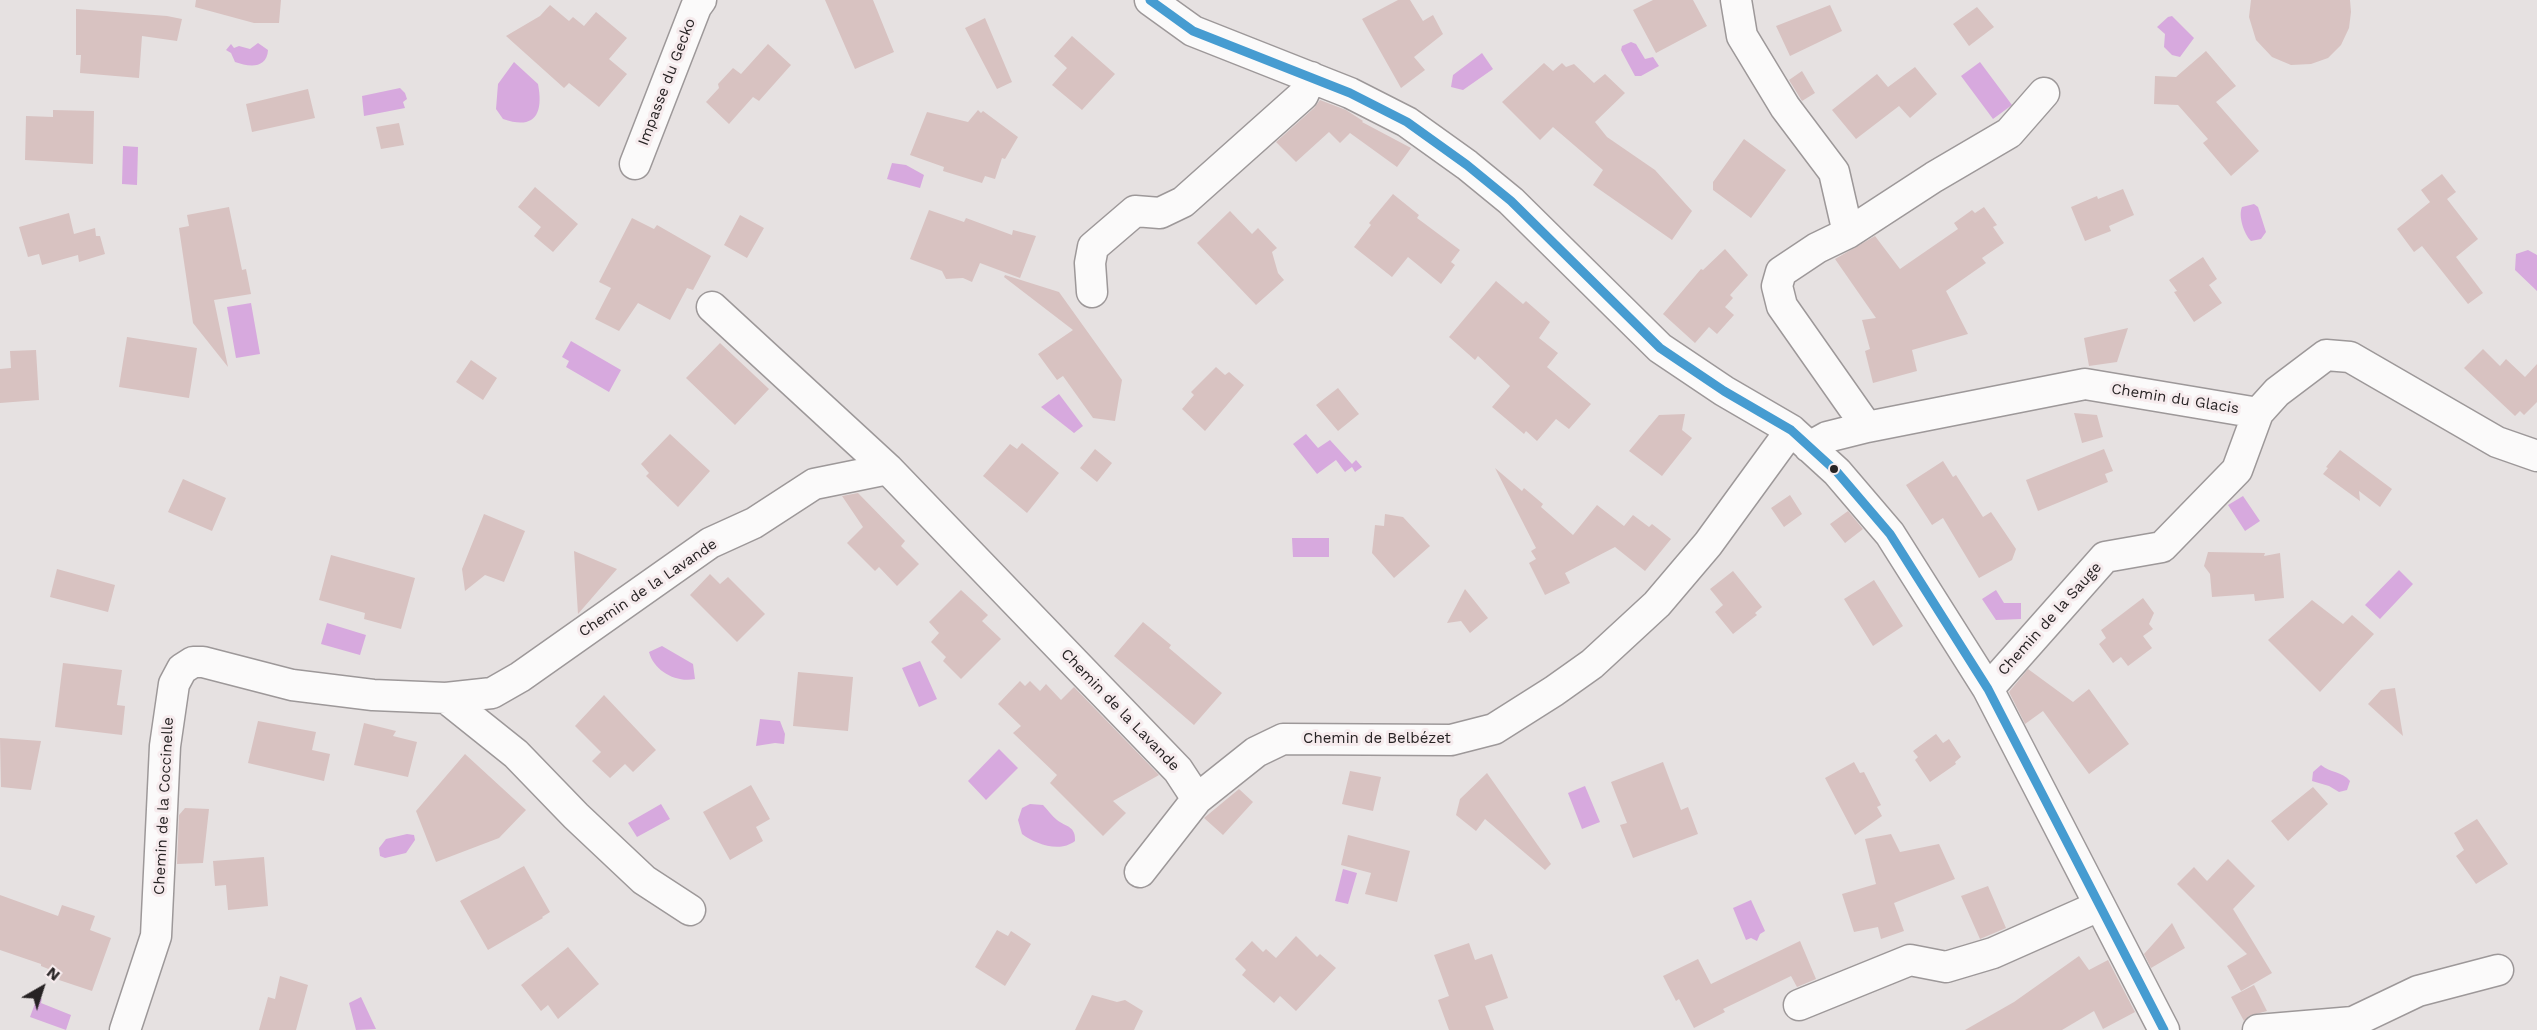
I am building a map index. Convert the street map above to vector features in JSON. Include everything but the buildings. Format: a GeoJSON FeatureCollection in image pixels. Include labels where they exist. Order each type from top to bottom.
{"type":"FeatureCollection","features":[{"type":"Feature","properties":{"kind":"street","name":"Impasse du Gecko"},"geometry":{"type":"LineString","coordinates":[[635,164],[696,8],[702,0]]}},
{"type":"Feature","properties":{"kind":"street"},"geometry":{"type":"LineString","coordinates":[[1150,0],[1192,31],[1350,93],[1407,122],[1467,165],[1511,201],[1552,240],[1595,287],[1660,348],[1800,439],[1837,472],[1890,534],[1988,688],[2164,1030]]}},
{"type":"Feature","properties":{"kind":"street"},"geometry":{"type":"LineString","coordinates":[[1736,0],[1742,36],[1785,107],[1834,172],[1848,233]]}},
{"type":"Feature","properties":{"kind":"street"},"geometry":{"type":"LineString","coordinates":[[1092,292],[1090,263],[1094,247],[1135,211],[1160,213],[1183,202],[1303,95],[1311,77]]}},
{"type":"Feature","properties":{"kind":"street"},"geometry":{"type":"LineString","coordinates":[[1867,428],[1782,306],[1776,286],[1781,272],[2009,133],[2044,93]]}},
{"type":"Feature","properties":{"kind":"street","name":"Chemin de la Lavande"},"geometry":{"type":"LineString","coordinates":[[712,307],[888,469],[1178,770],[1197,799]]}},
{"type":"Feature","properties":{"kind":"street","name":"Chemin du Glacis"},"geometry":{"type":"LineString","coordinates":[[1800,439],[1827,437],[2085,384],[2258,413],[2277,392],[2326,355],[2350,357],[2498,442],[2537,456]]}},
{"type":"Feature","properties":{"kind":"street","name":"Chemin de la Sauge"},"geometry":{"type":"LineString","coordinates":[[1988,688],[2105,557],[2162,547],[2170,539],[2237,470],[2258,413]]}},
{"type":"Feature","properties":{"kind":"street","name":"Chemin de Belbézet"},"geometry":{"type":"LineString","coordinates":[[1140,872],[1197,799],[1256,752],[1283,739],[1451,740],[1494,729],[1593,664],[1657,604],[1800,439]]}},
{"type":"Feature","properties":{"kind":"street","name":"Chemin de la Lavande"},"geometry":{"type":"LineString","coordinates":[[446,698],[492,693],[520,677],[710,543],[754,523],[814,484],[888,469]]}},
{"type":"Feature","properties":{"kind":"street","name":"Chemin de la Coccinelle"},"geometry":{"type":"LineString","coordinates":[[125,1030],[156,936],[165,747],[174,684],[183,669],[193,662],[203,662],[292,686],[374,695],[446,698]]}},
{"type":"Feature","properties":{"kind":"street"},"geometry":{"type":"LineString","coordinates":[[446,698],[516,754],[576,816],[644,880],[690,910]]}},
{"type":"Feature","properties":{"kind":"street"},"geometry":{"type":"LineString","coordinates":[[1799,1005],[1910,960],[1946,967],[1993,953],[2099,906]]}},
{"type":"Feature","properties":{"kind":"street"},"geometry":{"type":"LineString","coordinates":[[2258,1030],[2353,1022],[2418,991],[2498,970]]}},
{"type":"Feature","properties":{"kind":"shaded area"},"geometry":{"type":"Polygon","coordinates":[[[2172,16],[2194,38],[2180,57],[2172,55],[2164,47],[2165,34],[2157,27],[2172,16]]]}},
{"type":"Feature","properties":{"kind":"shaded area"},"geometry":{"type":"Polygon","coordinates":[[[1631,42],[1636,44],[1645,59],[1653,57],[1659,66],[1641,76],[1635,76],[1621,50],[1622,46],[1631,42]]]}},
{"type":"Feature","properties":{"kind":"shaded area"},"geometry":{"type":"Polygon","coordinates":[[[258,43],[268,50],[264,61],[256,65],[235,62],[231,53],[226,50],[231,44],[234,48],[239,46],[250,49],[258,43]]]}},
{"type":"Feature","properties":{"kind":"shaded area"},"geometry":{"type":"Polygon","coordinates":[[[1482,53],[1493,69],[1463,90],[1451,87],[1453,75],[1482,53]]]}},
{"type":"Feature","properties":{"kind":"shaded area"},"geometry":{"type":"Polygon","coordinates":[[[514,62],[538,84],[538,112],[529,121],[522,123],[503,119],[496,109],[498,84],[514,62]]]}},
{"type":"Feature","properties":{"kind":"shaded area"},"geometry":{"type":"Polygon","coordinates":[[[1980,62],[2012,105],[1993,119],[1961,76],[1980,62]]]}},
{"type":"Feature","properties":{"kind":"shaded area"},"geometry":{"type":"Polygon","coordinates":[[[400,88],[407,99],[403,102],[405,108],[364,116],[362,96],[400,88]]]}},
{"type":"Feature","properties":{"kind":"shaded area"},"geometry":{"type":"Polygon","coordinates":[[[123,146],[138,147],[137,185],[122,184],[123,146]]]}},
{"type":"Feature","properties":{"kind":"shaded area"},"geometry":{"type":"Polygon","coordinates":[[[892,163],[906,165],[924,175],[920,188],[887,179],[892,163]]]}},
{"type":"Feature","properties":{"kind":"shaded area"},"geometry":{"type":"Polygon","coordinates":[[[2254,204],[2258,207],[2266,232],[2261,239],[2251,241],[2242,225],[2241,211],[2242,207],[2254,204]]]}},
{"type":"Feature","properties":{"kind":"shaded area"},"geometry":{"type":"Polygon","coordinates":[[[2528,250],[2537,255],[2537,291],[2515,270],[2516,254],[2528,250]]]}},
{"type":"Feature","properties":{"kind":"shaded area"},"geometry":{"type":"Polygon","coordinates":[[[251,303],[260,354],[236,358],[227,307],[251,303]]]}},
{"type":"Feature","properties":{"kind":"shaded area"},"geometry":{"type":"Polygon","coordinates":[[[571,341],[621,370],[609,392],[566,367],[569,361],[562,357],[571,341]]]}},
{"type":"Feature","properties":{"kind":"shaded area"},"geometry":{"type":"Polygon","coordinates":[[[1059,394],[1083,426],[1074,433],[1041,407],[1059,394]]]}},
{"type":"Feature","properties":{"kind":"shaded area"},"geometry":{"type":"Polygon","coordinates":[[[1306,434],[1318,448],[1330,440],[1352,464],[1356,460],[1362,467],[1355,472],[1352,467],[1345,472],[1336,460],[1317,474],[1293,444],[1306,434]]]}},
{"type":"Feature","properties":{"kind":"shaded area"},"geometry":{"type":"Polygon","coordinates":[[[2243,496],[2260,521],[2245,531],[2228,505],[2243,496]]]}},
{"type":"Feature","properties":{"kind":"shaded area"},"geometry":{"type":"Polygon","coordinates":[[[1292,538],[1329,538],[1329,557],[1293,557],[1292,538]]]}},
{"type":"Feature","properties":{"kind":"shaded area"},"geometry":{"type":"Polygon","coordinates":[[[2399,570],[2413,584],[2380,619],[2365,605],[2399,570]]]}},
{"type":"Feature","properties":{"kind":"shaded area"},"geometry":{"type":"Polygon","coordinates":[[[1996,590],[2004,603],[2021,603],[2021,619],[1996,620],[1982,599],[1996,590]]]}},
{"type":"Feature","properties":{"kind":"shaded area"},"geometry":{"type":"Polygon","coordinates":[[[327,623],[366,635],[360,655],[321,644],[327,623]]]}},
{"type":"Feature","properties":{"kind":"shaded area"},"geometry":{"type":"Polygon","coordinates":[[[662,646],[693,664],[695,679],[673,677],[656,665],[649,652],[662,646]]]}},
{"type":"Feature","properties":{"kind":"shaded area"},"geometry":{"type":"Polygon","coordinates":[[[920,661],[937,699],[919,707],[902,668],[920,661]]]}},
{"type":"Feature","properties":{"kind":"shaded area"},"geometry":{"type":"Polygon","coordinates":[[[760,719],[780,721],[785,734],[784,744],[756,746],[760,719]]]}},
{"type":"Feature","properties":{"kind":"shaded area"},"geometry":{"type":"Polygon","coordinates":[[[999,749],[1018,768],[986,800],[968,781],[999,749]]]}},
{"type":"Feature","properties":{"kind":"shaded area"},"geometry":{"type":"Polygon","coordinates":[[[2321,765],[2347,778],[2350,781],[2347,790],[2339,792],[2312,781],[2313,772],[2321,765]]]}},
{"type":"Feature","properties":{"kind":"shaded area"},"geometry":{"type":"Polygon","coordinates":[[[1585,786],[1600,822],[1582,829],[1568,793],[1585,786]]]}},
{"type":"Feature","properties":{"kind":"shaded area"},"geometry":{"type":"Polygon","coordinates":[[[661,804],[670,819],[637,837],[628,823],[661,804]]]}},
{"type":"Feature","properties":{"kind":"shaded area"},"geometry":{"type":"Polygon","coordinates":[[[1030,804],[1043,805],[1057,820],[1074,832],[1075,841],[1069,845],[1055,847],[1034,841],[1022,834],[1018,820],[1022,808],[1030,804]]]}},
{"type":"Feature","properties":{"kind":"shaded area"},"geometry":{"type":"Polygon","coordinates":[[[407,834],[414,835],[415,840],[406,853],[385,858],[380,856],[379,848],[386,839],[407,834]]]}},
{"type":"Feature","properties":{"kind":"shaded area"},"geometry":{"type":"Polygon","coordinates":[[[1343,869],[1357,873],[1348,904],[1335,901],[1343,869]]]}},
{"type":"Feature","properties":{"kind":"shaded area"},"geometry":{"type":"Polygon","coordinates":[[[1751,900],[1765,931],[1760,934],[1757,941],[1751,938],[1746,940],[1733,908],[1751,900]]]}},
{"type":"Feature","properties":{"kind":"shaded area"},"geometry":{"type":"Polygon","coordinates":[[[361,997],[376,1029],[356,1030],[349,1003],[361,997]]]}},
{"type":"Feature","properties":{"kind":"shaded area"},"geometry":{"type":"Polygon","coordinates":[[[37,998],[42,999],[41,1003],[71,1015],[66,1030],[30,1017],[37,998]]]}},
{"type":"Feature","properties":{"kind":"transit line"},"geometry":{"type":"LineString","coordinates":[[1150,0],[1193,31],[1350,93],[1407,122],[1467,165],[1511,201],[1660,348],[1724,391],[1791,430],[1837,472],[1890,534],[1988,689],[2164,1030]]}}]}
